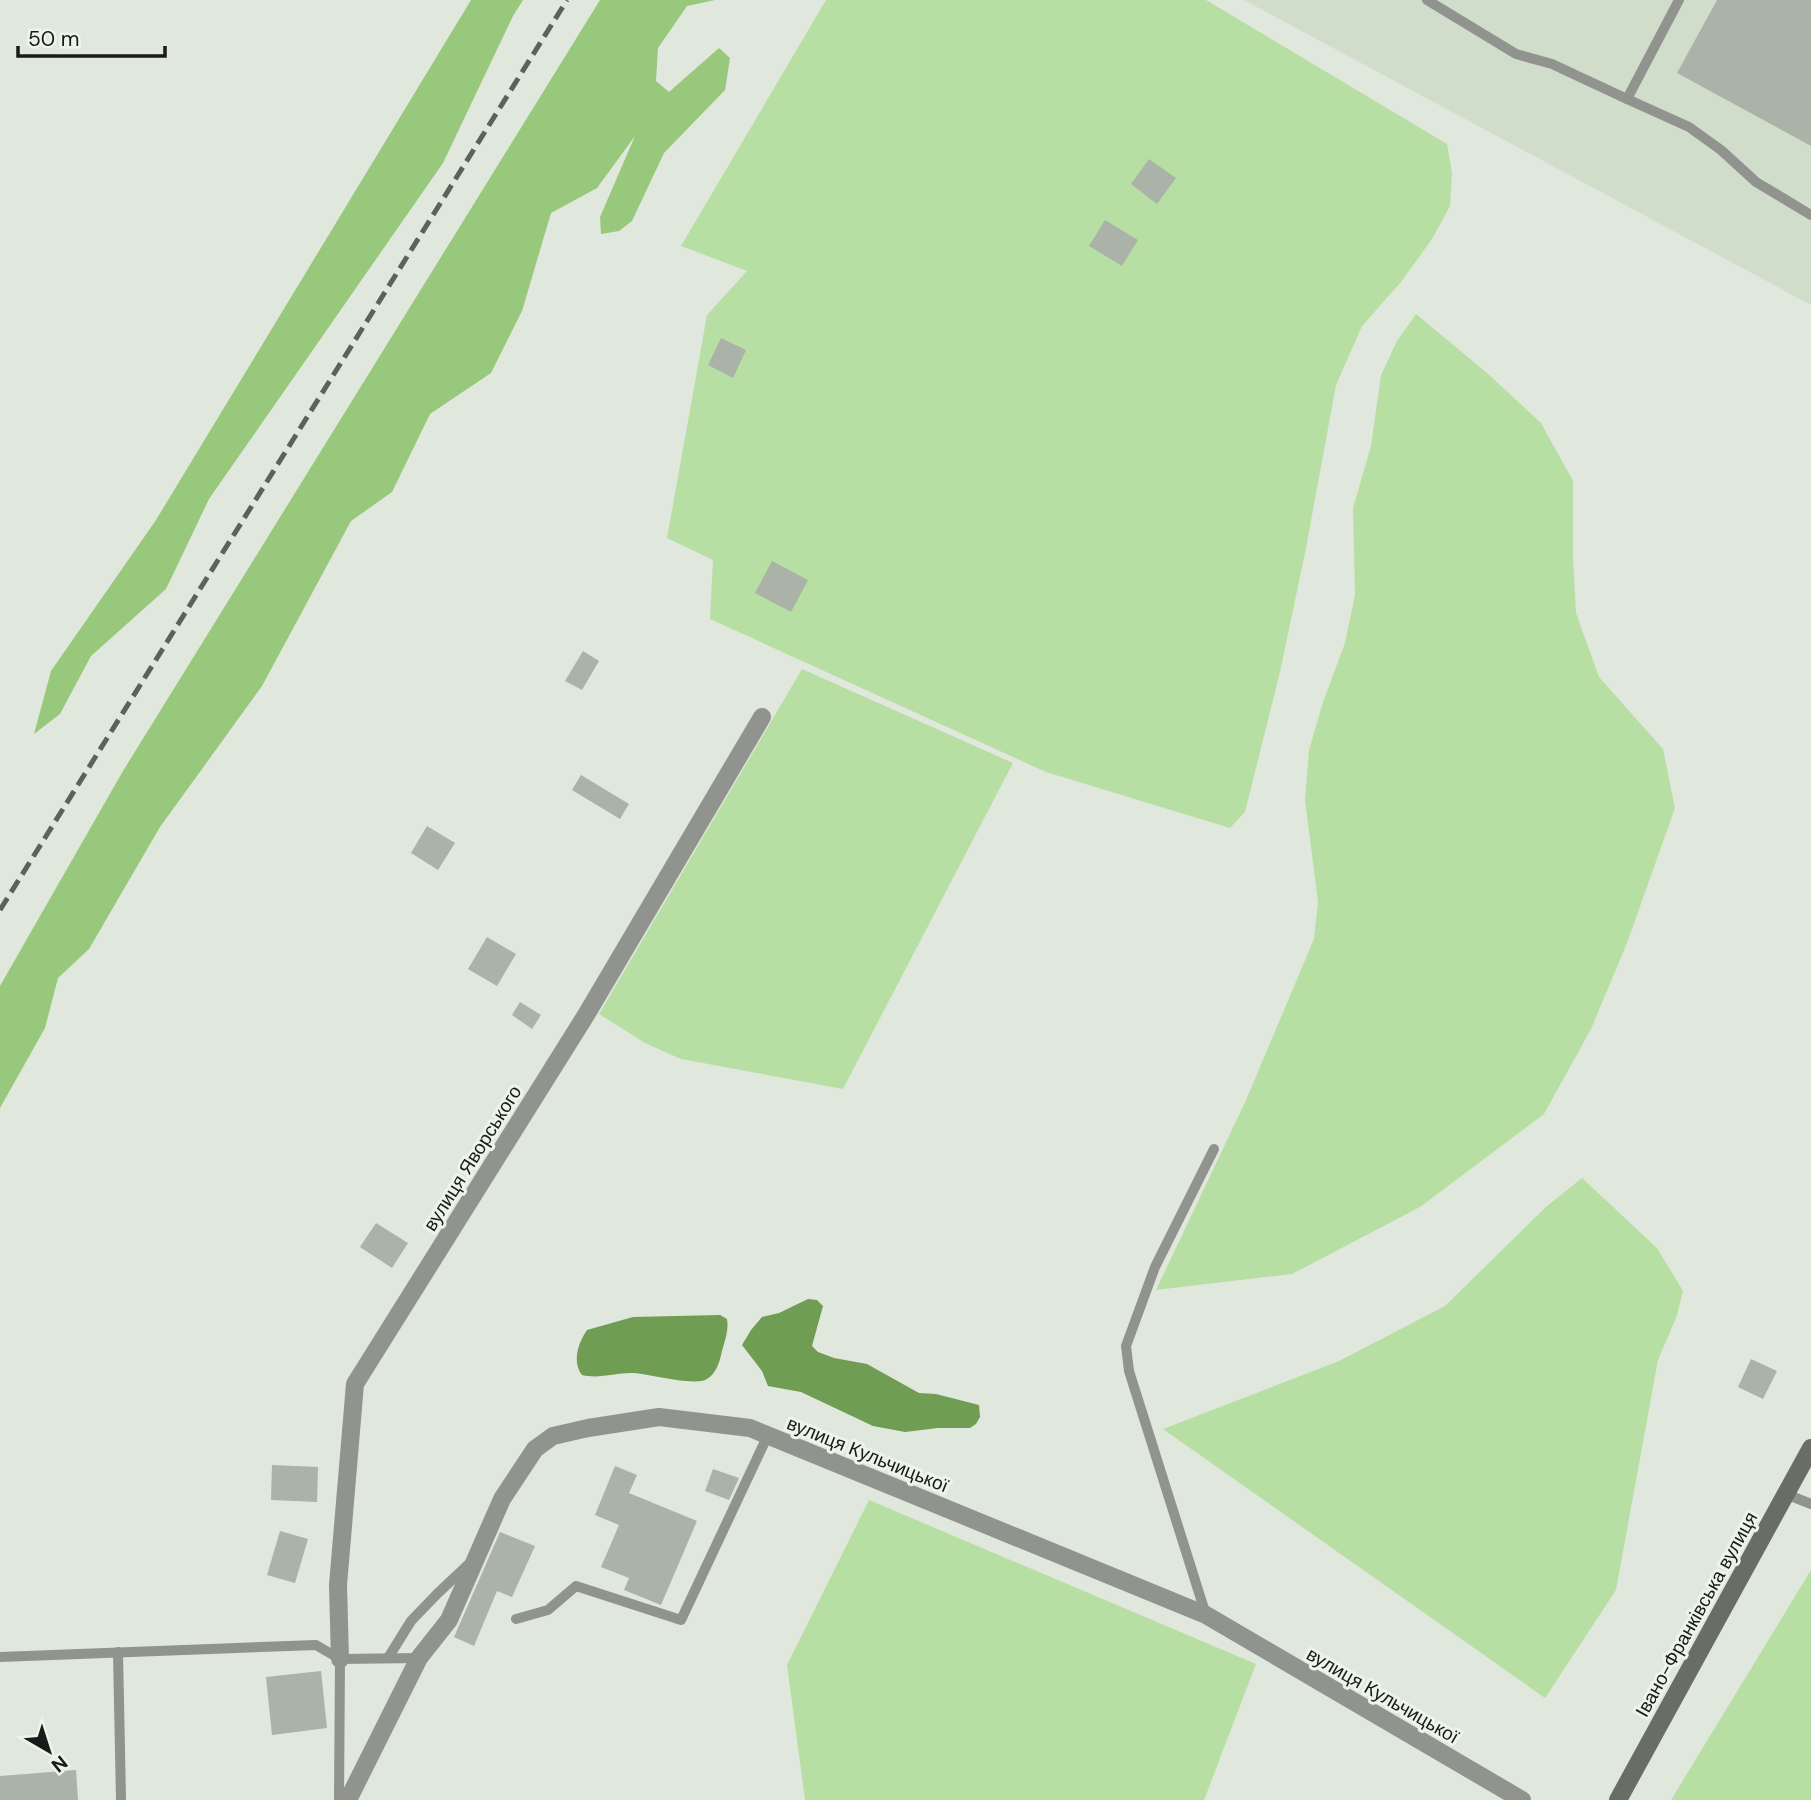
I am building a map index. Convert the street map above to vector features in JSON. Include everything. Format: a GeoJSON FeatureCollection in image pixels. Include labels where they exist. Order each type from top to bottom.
{"type":"FeatureCollection","features":[{"type":"Feature","properties":{"kind":"main road","name":"Івано-Франківська вулиця"},"geometry":{"type":"LineString","coordinates":[[1618,1800],[1811,1448]]}},
{"type":"Feature","properties":{"kind":"street","name":"вулиця Яворського"},"geometry":{"type":"LineString","coordinates":[[340,1658],[338,1585],[355,1384],[586,1016],[762,717]]}},
{"type":"Feature","properties":{"kind":"street","name":"вулиця Кульчицької"},"geometry":{"type":"LineString","coordinates":[[348,1800],[419,1658],[449,1620],[502,1499],[535,1449],[553,1436],[659,1417],[750,1428],[1206,1615],[1521,1800]]}},
{"type":"Feature","properties":{"kind":"lane"},"geometry":{"type":"LineString","coordinates":[[1427,0],[1516,54],[1552,64],[1689,127],[1721,150],[1756,183],[1811,215]]}},
{"type":"Feature","properties":{"kind":"lane"},"geometry":{"type":"LineString","coordinates":[[1627,99],[1679,0]]}},
{"type":"Feature","properties":{"kind":"lane"},"geometry":{"type":"LineString","coordinates":[[1206,1615],[1129,1371],[1126,1346],[1155,1267],[1214,1149]]}},
{"type":"Feature","properties":{"kind":"lane"},"geometry":{"type":"LineString","coordinates":[[516,1619],[548,1610],[576,1586],[681,1620],[768,1435]]}},
{"type":"Feature","properties":{"kind":"lane"},"geometry":{"type":"LineString","coordinates":[[1786,1494],[1811,1504]]}},
{"type":"Feature","properties":{"kind":"lane"},"geometry":{"type":"LineString","coordinates":[[388,1658],[411,1621],[478,1556]]}},
{"type":"Feature","properties":{"kind":"lane"},"geometry":{"type":"LineString","coordinates":[[0,1657],[316,1645],[340,1658],[419,1658]]}},
{"type":"Feature","properties":{"kind":"lane"},"geometry":{"type":"LineString","coordinates":[[118,1652],[121,1800]]}},
{"type":"Feature","properties":{"kind":"lane"},"geometry":{"type":"LineString","coordinates":[[340,1658],[340,1800]]}},
{"type":"Feature","properties":{"kind":"shaded area"},"geometry":{"type":"Polygon","coordinates":[[[471,0],[523,0],[443,163],[209,499],[166,589],[91,656],[60,714],[34,734],[51,671],[156,520],[471,0]]]}},
{"type":"Feature","properties":{"kind":"shaded area"},"geometry":{"type":"Polygon","coordinates":[[[600,0],[715,0],[687,6],[658,48],[656,81],[669,92],[719,48],[730,58],[725,90],[664,153],[632,221],[619,231],[601,234],[600,217],[635,136],[597,188],[551,213],[522,311],[491,373],[430,414],[392,492],[351,521],[262,686],[160,827],[89,949],[58,978],[45,1028],[0,1108],[0,986],[123,771],[600,0]]]}},
{"type":"Feature","properties":{"kind":"shaded area"},"geometry":{"type":"Polygon","coordinates":[[[826,0],[1206,0],[1447,144],[1452,173],[1450,206],[1432,239],[1401,282],[1362,326],[1336,385],[1280,672],[1245,812],[1230,828],[1046,772],[710,619],[713,560],[667,538],[707,315],[747,271],[681,246],[826,0]]]}},
{"type":"Feature","properties":{"kind":"shaded area"},"geometry":{"type":"Polygon","coordinates":[[[1244,0],[1811,0],[1811,305],[1244,0]]]}},
{"type":"Feature","properties":{"kind":"shaded area"},"geometry":{"type":"Polygon","coordinates":[[[1416,314],[1487,373],[1541,423],[1573,481],[1576,613],[1599,677],[1663,749],[1675,808],[1627,943],[1591,1029],[1544,1114],[1420,1207],[1292,1274],[1156,1290],[1246,1100],[1314,939],[1318,902],[1305,800],[1309,750],[1345,643],[1355,595],[1353,508],[1371,446],[1381,375],[1397,341],[1416,314]]]}},
{"type":"Feature","properties":{"kind":"shaded area"},"geometry":{"type":"Polygon","coordinates":[[[802,669],[1013,763],[843,1089],[681,1059],[645,1043],[599,1014],[802,669]]]}},
{"type":"Feature","properties":{"kind":"shaded area"},"geometry":{"type":"Polygon","coordinates":[[[1582,1178],[1657,1248],[1683,1291],[1676,1318],[1658,1360],[1616,1590],[1545,1698],[1163,1429],[1339,1361],[1445,1306],[1547,1206],[1582,1178]]]}},
{"type":"Feature","properties":{"kind":"shaded area"},"geometry":{"type":"Polygon","coordinates":[[[808,1299],[817,1300],[823,1306],[812,1346],[818,1352],[867,1364],[919,1393],[936,1394],[979,1405],[980,1417],[976,1424],[970,1428],[905,1432],[873,1426],[801,1392],[768,1386],[762,1371],[742,1345],[762,1317],[779,1313],[808,1299]]]}},
{"type":"Feature","properties":{"kind":"shaded area"},"geometry":{"type":"Polygon","coordinates":[[[720,1315],[727,1319],[726,1335],[717,1367],[707,1379],[682,1381],[631,1373],[588,1376],[582,1375],[579,1370],[577,1352],[587,1330],[633,1317],[720,1315]]]}},
{"type":"Feature","properties":{"kind":"shaded area"},"geometry":{"type":"Polygon","coordinates":[[[869,1500],[1256,1664],[1204,1800],[805,1800],[787,1665],[869,1500]]]}},
{"type":"Feature","properties":{"kind":"shaded area"},"geometry":{"type":"Polygon","coordinates":[[[1811,1570],[1811,1800],[1671,1800],[1811,1570]]]}},
{"type":"Feature","properties":{"kind":"building"},"geometry":{"type":"Polygon","coordinates":[[[1717,0],[1811,0],[1811,146],[1677,73],[1717,0]]]}},
{"type":"Feature","properties":{"kind":"building"},"geometry":{"type":"Polygon","coordinates":[[[1149,159],[1176,178],[1157,204],[1131,184],[1149,159]]]}},
{"type":"Feature","properties":{"kind":"building"},"geometry":{"type":"Polygon","coordinates":[[[1105,220],[1138,240],[1122,266],[1089,246],[1105,220]]]}},
{"type":"Feature","properties":{"kind":"building"},"geometry":{"type":"Polygon","coordinates":[[[721,338],[746,350],[733,378],[708,365],[721,338]]]}},
{"type":"Feature","properties":{"kind":"building"},"geometry":{"type":"Polygon","coordinates":[[[772,561],[808,580],[791,612],[755,593],[772,561]]]}},
{"type":"Feature","properties":{"kind":"building"},"geometry":{"type":"Polygon","coordinates":[[[583,651],[599,661],[582,690],[565,681],[583,651]]]}},
{"type":"Feature","properties":{"kind":"building"},"geometry":{"type":"Polygon","coordinates":[[[581,775],[629,804],[620,819],[572,790],[581,775]]]}},
{"type":"Feature","properties":{"kind":"building"},"geometry":{"type":"Polygon","coordinates":[[[427,826],[455,843],[438,870],[411,853],[427,826]]]}},
{"type":"Feature","properties":{"kind":"building"},"geometry":{"type":"Polygon","coordinates":[[[487,937],[516,954],[497,986],[468,969],[487,937]]]}},
{"type":"Feature","properties":{"kind":"building"},"geometry":{"type":"Polygon","coordinates":[[[520,1002],[541,1015],[532,1029],[512,1015],[520,1002]]]}},
{"type":"Feature","properties":{"kind":"building"},"geometry":{"type":"Polygon","coordinates":[[[376,1223],[408,1243],[392,1268],[360,1247],[376,1223]]]}},
{"type":"Feature","properties":{"kind":"building"},"geometry":{"type":"Polygon","coordinates":[[[1751,1359],[1777,1371],[1763,1399],[1738,1387],[1751,1359]]]}},
{"type":"Feature","properties":{"kind":"building"},"geometry":{"type":"Polygon","coordinates":[[[272,1465],[318,1467],[317,1502],[271,1500],[272,1465]]]}},
{"type":"Feature","properties":{"kind":"building"},"geometry":{"type":"Polygon","coordinates":[[[615,1466],[637,1475],[629,1493],[697,1521],[661,1605],[624,1590],[629,1578],[601,1567],[619,1525],[595,1515],[615,1466]]]}},
{"type":"Feature","properties":{"kind":"building"},"geometry":{"type":"Polygon","coordinates":[[[713,1469],[739,1478],[729,1500],[705,1491],[713,1469]]]}},
{"type":"Feature","properties":{"kind":"building"},"geometry":{"type":"Polygon","coordinates":[[[280,1531],[308,1539],[295,1583],[267,1575],[280,1531]]]}},
{"type":"Feature","properties":{"kind":"building"},"geometry":{"type":"Polygon","coordinates":[[[500,1532],[535,1546],[512,1597],[497,1591],[474,1646],[454,1637],[500,1532]]]}},
{"type":"Feature","properties":{"kind":"building"},"geometry":{"type":"Polygon","coordinates":[[[321,1671],[327,1728],[272,1735],[266,1677],[321,1671]]]}},
{"type":"Feature","properties":{"kind":"building"},"geometry":{"type":"Polygon","coordinates":[[[76,1770],[78,1800],[0,1800],[0,1776],[76,1770]]]}},
{"type":"Feature","properties":{"kind":"railway"},"geometry":{"type":"LineString","coordinates":[[0,910],[567,0]]}}]}
